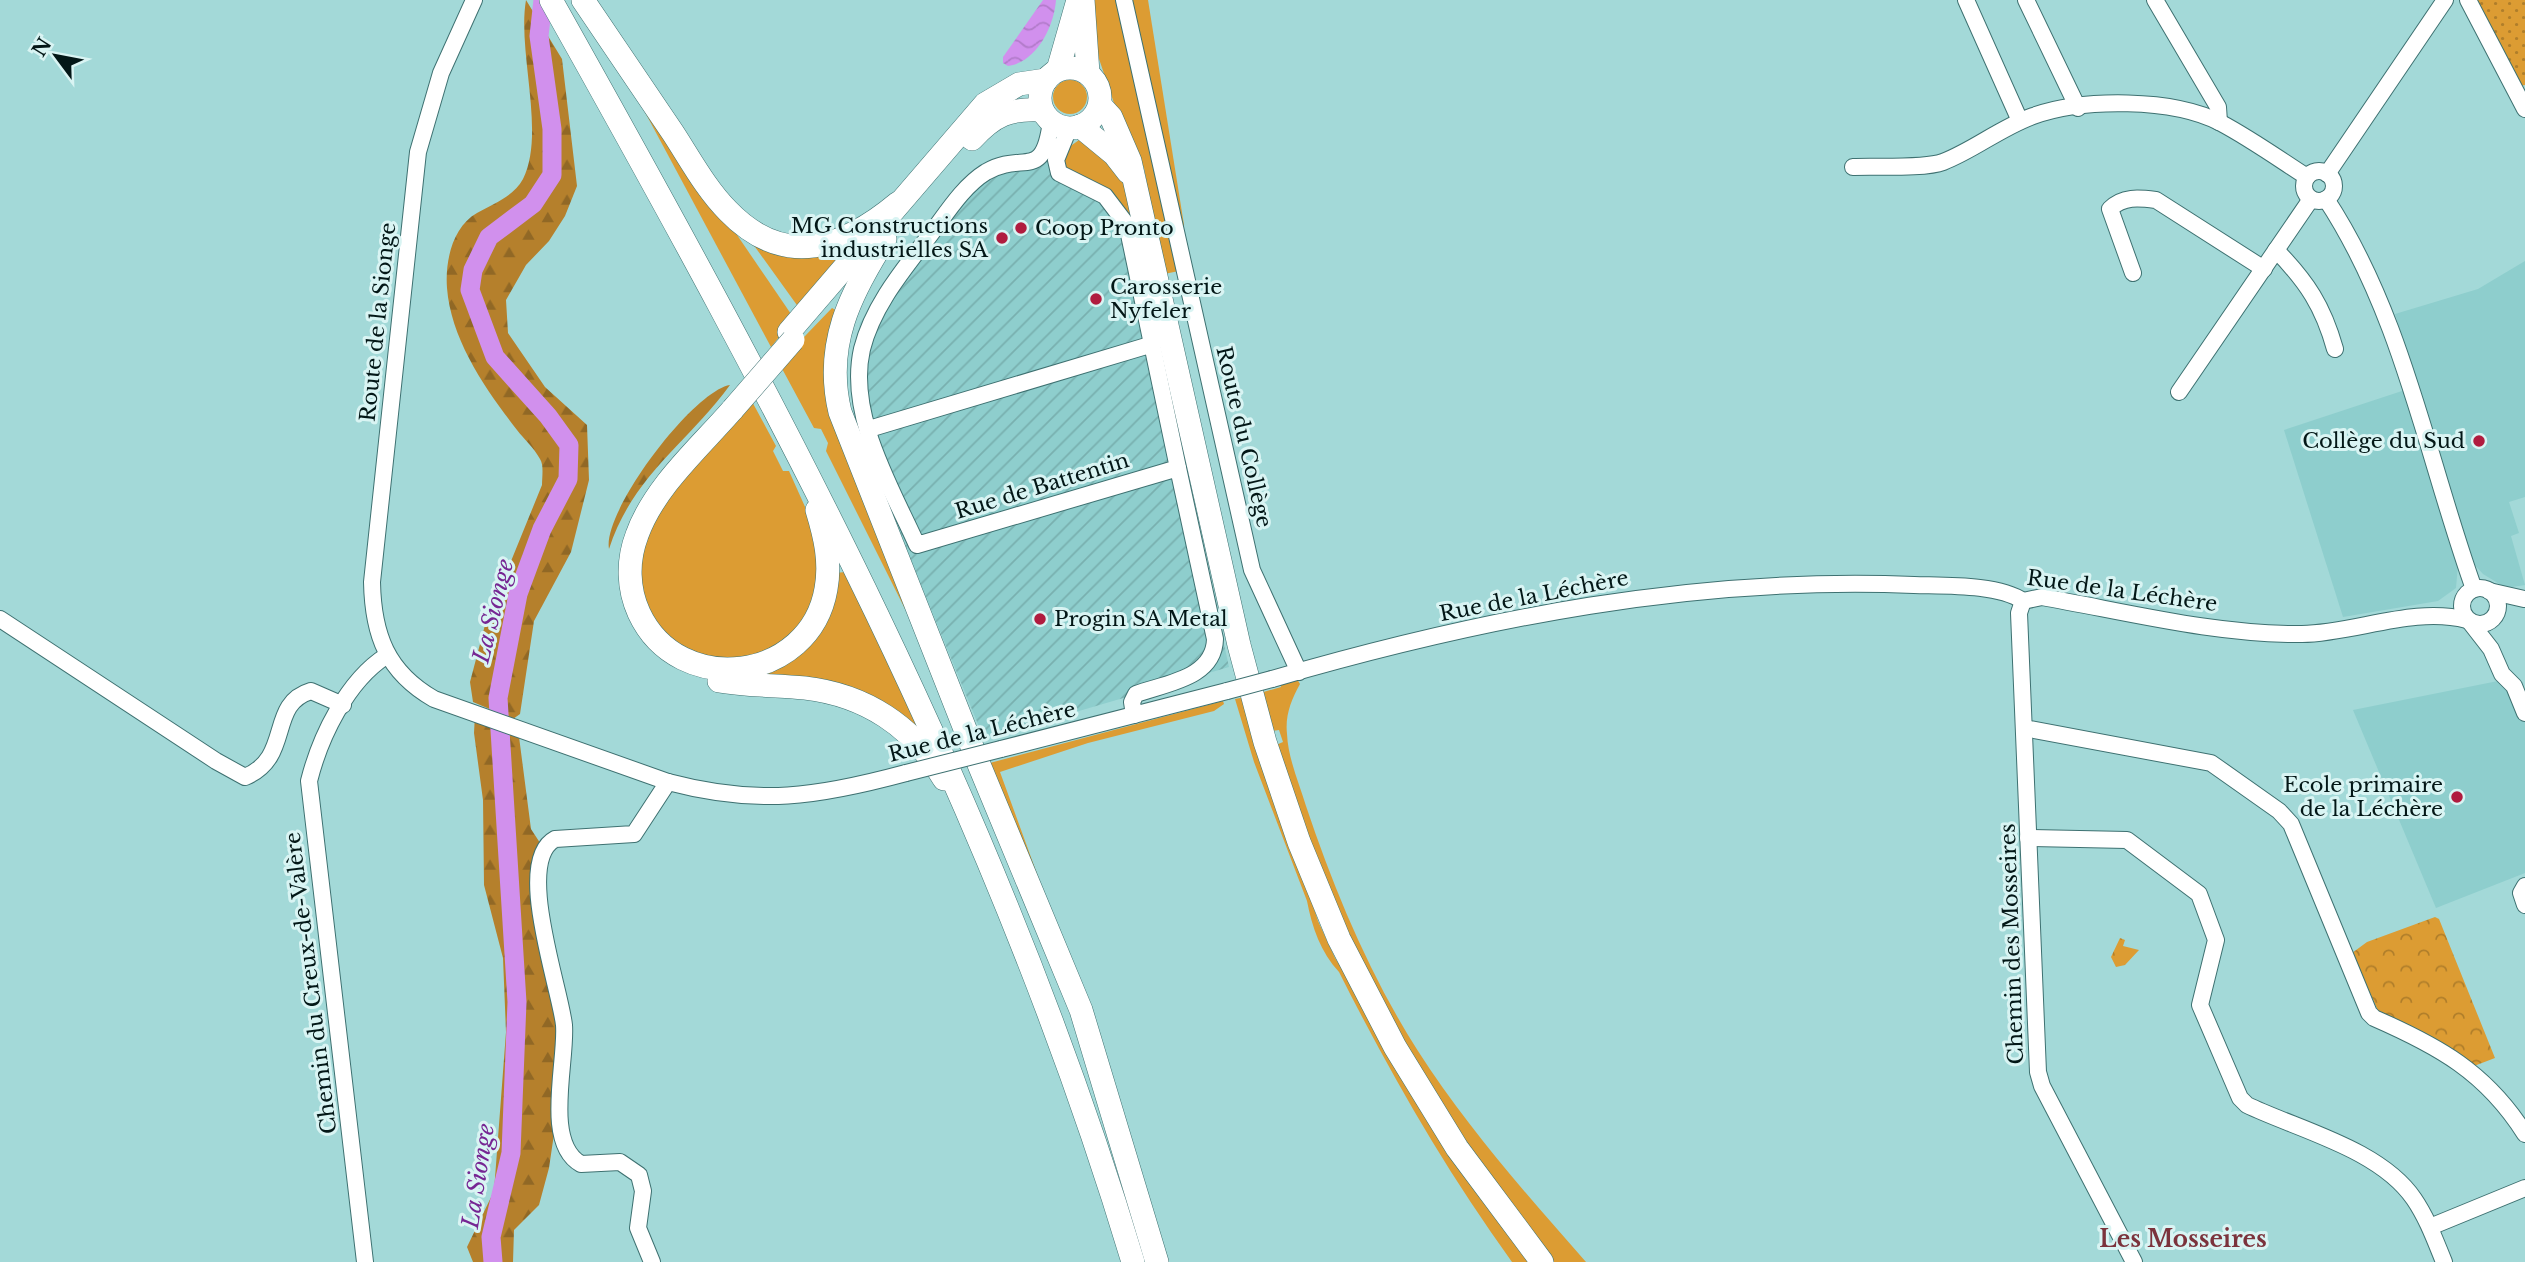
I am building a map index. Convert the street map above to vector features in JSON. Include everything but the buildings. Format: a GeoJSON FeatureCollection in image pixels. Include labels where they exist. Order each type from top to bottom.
{"type":"FeatureCollection","features":[{"type":"Feature","properties":{"kind":"highway"},"geometry":{"type":"LineString","coordinates":[[539,0],[567,12],[719,201],[756,232],[793,246],[826,245],[862,231],[898,203]]}},
{"type":"Feature","properties":{"kind":"highway"},"geometry":{"type":"LineString","coordinates":[[791,336],[885,239],[992,119],[1014,109],[1061,121],[1089,122],[1100,105],[1099,87],[1088,73],[1081,0]]}},
{"type":"Feature","properties":{"kind":"highway"},"geometry":{"type":"LineString","coordinates":[[1081,0],[1052,75],[1040,98],[1061,121],[1114,154],[1133,180]]}},
{"type":"Feature","properties":{"kind":"highway"},"geometry":{"type":"LineString","coordinates":[[567,12],[816,509],[823,530],[828,563],[826,589],[820,611],[808,631],[791,649],[768,663],[723,671],[686,661],[652,635],[637,607],[630,566],[638,533],[653,505],[731,405]]}},
{"type":"Feature","properties":{"kind":"highway"},"geometry":{"type":"LineString","coordinates":[[567,12],[813,480],[924,709],[986,850],[1055,1023],[1133,1262]]}},
{"type":"Feature","properties":{"kind":"highway"},"geometry":{"type":"LineString","coordinates":[[567,12],[727,289],[912,648],[975,785],[1054,979],[1097,1097],[1148,1262]]}},
{"type":"Feature","properties":{"kind":"highway"},"geometry":{"type":"LineString","coordinates":[[986,850],[930,758],[905,730],[883,713],[858,701],[827,692],[732,683],[697,676],[661,656],[635,626],[624,597],[620,573],[629,528],[656,484],[731,405],[791,336],[898,203],[992,99],[1020,84],[1073,68],[1088,73]]}},
{"type":"Feature","properties":{"kind":"highway"},"geometry":{"type":"LineString","coordinates":[[1100,105],[1111,117],[1126,147],[1236,635],[1265,742],[1299,842],[1339,939],[1401,1057],[1493,1201],[1542,1262]]}},
{"type":"Feature","properties":{"kind":"highway"},"geometry":{"type":"LineString","coordinates":[[885,239],[851,295],[840,324],[834,369],[840,412],[860,468],[1081,1010],[1157,1262]]}},
{"type":"Feature","properties":{"kind":"street","name":"Route de la Sionge"},"geometry":{"type":"LineString","coordinates":[[386,656],[374,620],[372,582],[418,152],[441,73],[474,0]]}},
{"type":"Feature","properties":{"kind":"street","name":"Route du Collège"},"geometry":{"type":"LineString","coordinates":[[1124,0],[1252,570],[1299,671]]}},
{"type":"Feature","properties":{"kind":"street"},"geometry":{"type":"LineString","coordinates":[[1966,0],[2020,121]]}},
{"type":"Feature","properties":{"kind":"street"},"geometry":{"type":"LineString","coordinates":[[2026,0],[2078,108]]}},
{"type":"Feature","properties":{"kind":"street"},"geometry":{"type":"LineString","coordinates":[[2155,0],[2218,107],[2219,122]]}},
{"type":"Feature","properties":{"kind":"street"},"geometry":{"type":"LineString","coordinates":[[2328,174],[2445,0]]}},
{"type":"Feature","properties":{"kind":"street"},"geometry":{"type":"LineString","coordinates":[[2468,0],[2525,109]]}},
{"type":"Feature","properties":{"kind":"street"},"geometry":{"type":"LineString","coordinates":[[1853,167],[1940,163],[2020,121],[2078,108],[2139,104],[2188,112],[2219,122],[2307,177]]}},
{"type":"Feature","properties":{"kind":"street"},"geometry":{"type":"LineString","coordinates":[[1029,163],[1045,149],[1061,121]]}},
{"type":"Feature","properties":{"kind":"street"},"geometry":{"type":"LineString","coordinates":[[1059,173],[1056,160],[1061,121]]}},
{"type":"Feature","properties":{"kind":"street"},"geometry":{"type":"LineString","coordinates":[[1029,163],[1059,173],[1105,196],[1125,219],[1215,649],[1211,659],[1197,673],[1136,694],[1132,702],[1134,715]]}},
{"type":"Feature","properties":{"kind":"street","name":"Rue de Battentin"},"geometry":{"type":"LineString","coordinates":[[1029,163],[995,168],[973,183],[889,289],[870,328],[861,357],[861,387],[877,456],[917,545],[1178,468]]}},
{"type":"Feature","properties":{"kind":"street"},"geometry":{"type":"LineString","coordinates":[[2328,174],[2317,171],[2307,177],[2304,189],[2319,199],[2353,240],[2381,300],[2475,592]]}},
{"type":"Feature","properties":{"kind":"street"},"geometry":{"type":"LineString","coordinates":[[2179,392],[2276,250],[2333,186],[2328,174]]}},
{"type":"Feature","properties":{"kind":"street"},"geometry":{"type":"LineString","coordinates":[[2133,273],[2110,209],[2118,201],[2136,198],[2156,201],[2264,269]]}},
{"type":"Feature","properties":{"kind":"street"},"geometry":{"type":"LineString","coordinates":[[2276,250],[2301,275],[2326,316],[2335,349]]}},
{"type":"Feature","properties":{"kind":"street"},"geometry":{"type":"LineString","coordinates":[[869,429],[1153,344]]}},
{"type":"Feature","properties":{"kind":"street","name":"Rue de la Léchère"},"geometry":{"type":"LineString","coordinates":[[386,656],[396,670],[421,691],[475,715],[668,782],[705,792],[770,797],[834,791],[1299,671],[1549,611],[1703,590],[1847,582],[1998,591],[2023,601],[2042,597],[2192,623],[2287,634],[2334,632],[2447,616],[2468,621]]}},
{"type":"Feature","properties":{"kind":"street","name":"Rue de la Léchère"},"geometry":{"type":"LineString","coordinates":[[2421,618],[2475,592]]}},
{"type":"Feature","properties":{"kind":"street"},"geometry":{"type":"LineString","coordinates":[[2475,592],[2525,599]]}},
{"type":"Feature","properties":{"kind":"street"},"geometry":{"type":"LineString","coordinates":[[2475,592],[2496,599],[2491,649]]}},
{"type":"Feature","properties":{"kind":"street"},"geometry":{"type":"LineString","coordinates":[[2475,592],[2461,608],[2491,649],[2502,674],[2514,686],[2525,713]]}},
{"type":"Feature","properties":{"kind":"street"},"geometry":{"type":"LineString","coordinates":[[2468,621],[2482,625],[2525,599]]}},
{"type":"Feature","properties":{"kind":"street","name":"Chemin des Mosseires"},"geometry":{"type":"LineString","coordinates":[[2023,601],[2019,613],[2038,1072],[2042,1086],[2134,1262]]}},
{"type":"Feature","properties":{"kind":"street"},"geometry":{"type":"LineString","coordinates":[[0,619],[216,761],[245,777],[263,769],[274,750],[286,711],[298,695],[311,691],[343,705]]}},
{"type":"Feature","properties":{"kind":"street","name":"Chemin du Creux-de-Valère"},"geometry":{"type":"LineString","coordinates":[[365,1262],[309,781],[315,759],[343,705],[362,675],[386,656]]}},
{"type":"Feature","properties":{"kind":"street"},"geometry":{"type":"LineString","coordinates":[[2024,727],[2211,762],[2287,817],[2369,1013],[2374,1018],[2428,1041],[2469,1070],[2525,1134]]}},
{"type":"Feature","properties":{"kind":"street"},"geometry":{"type":"LineString","coordinates":[[652,1262],[638,1228],[643,1191],[639,1175],[620,1162],[581,1164],[571,1156],[566,1147],[559,1100],[564,1025],[541,916],[538,876],[542,853],[555,839],[634,834],[668,782]]}},
{"type":"Feature","properties":{"kind":"street"},"geometry":{"type":"LineString","coordinates":[[2028,838],[2127,840],[2199,894],[2216,940],[2200,1005],[2240,1098],[2246,1105],[2376,1163],[2413,1197],[2430,1227],[2444,1262]]}},
{"type":"Feature","properties":{"kind":"street"},"geometry":{"type":"LineString","coordinates":[[2525,886],[2521,893],[2525,905]]}},
{"type":"Feature","properties":{"kind":"street"},"geometry":{"type":"LineString","coordinates":[[2430,1227],[2525,1188]]}},
{"type":"Feature","properties":{"kind":"shaded area"},"geometry":{"type":"Polygon","coordinates":[[[1077,153],[1127,198],[1229,667],[984,739],[862,440],[851,391],[856,344],[860,323],[926,225],[979,165],[1077,153]]]}},
{"type":"Feature","properties":{"kind":"shaded area","name":"Collège du Sud"},"geometry":{"type":"Polygon","coordinates":[[[2525,261],[2525,497],[2509,502],[2519,533],[2511,536],[2525,585],[2506,588],[2483,574],[2473,563],[2452,511],[2395,314],[2478,289],[2525,261]]]}},
{"type":"Feature","properties":{"kind":"shaded area"},"geometry":{"type":"Polygon","coordinates":[[[2405,390],[2458,565],[2456,588],[2438,601],[2343,617],[2284,430],[2405,390]]]}},
{"type":"Feature","properties":{"kind":"shaded area","name":"Ecole primaire de la Léchère"},"geometry":{"type":"Polygon","coordinates":[[[2503,680],[2525,721],[2525,873],[2436,908],[2353,710],[2503,680]]]}},
{"type":"Feature","properties":{"kind":"green space"},"geometry":{"type":"Polygon","coordinates":[[[526,0],[562,59],[577,186],[565,216],[549,241],[526,265],[506,300],[508,333],[545,387],[587,425],[589,480],[571,552],[534,621],[520,714],[513,719],[473,702],[470,682],[485,625],[542,485],[542,464],[472,364],[455,326],[447,278],[452,246],[461,227],[468,219],[514,190],[523,179],[529,160],[532,116],[525,43],[526,0]]]}},
{"type":"Feature","properties":{"kind":"green space"},"geometry":{"type":"Polygon","coordinates":[[[1093,0],[1119,0],[1179,271],[1164,274],[1144,168],[1117,112],[1096,50],[1093,0]]]}},
{"type":"Feature","properties":{"kind":"green space"},"geometry":{"type":"Polygon","coordinates":[[[1130,0],[1148,0],[1184,225],[1182,231],[1130,0]]]}},
{"type":"Feature","properties":{"kind":"green space"},"geometry":{"type":"Polygon","coordinates":[[[2472,0],[2525,0],[2525,85],[2521,86],[2472,0]]]}},
{"type":"Feature","properties":{"kind":"green space"},"geometry":{"type":"Polygon","coordinates":[[[1070,80],[1082,85],[1087,97],[1082,109],[1070,114],[1058,109],[1053,97],[1058,85],[1070,80]]]}},
{"type":"Feature","properties":{"kind":"green space"},"geometry":{"type":"Polygon","coordinates":[[[636,87],[791,314],[792,321],[771,347],[632,88],[636,87]]]}},
{"type":"Feature","properties":{"kind":"green space"},"geometry":{"type":"Polygon","coordinates":[[[1079,140],[1092,145],[1111,162],[1124,185],[1135,222],[1067,172],[1063,164],[1065,150],[1079,140]]]}},
{"type":"Feature","properties":{"kind":"green space"},"geometry":{"type":"Polygon","coordinates":[[[745,233],[755,237],[861,237],[799,308],[745,233]]]}},
{"type":"Feature","properties":{"kind":"green space"},"geometry":{"type":"Polygon","coordinates":[[[832,308],[839,312],[830,353],[912,607],[905,609],[826,451],[828,443],[821,429],[814,428],[779,363],[832,308]]]}},
{"type":"Feature","properties":{"kind":"green space"},"geometry":{"type":"Polygon","coordinates":[[[730,385],[646,480],[619,523],[609,549],[611,532],[620,509],[634,482],[653,455],[694,408],[714,392],[730,385]]]}},
{"type":"Feature","properties":{"kind":"green space"},"geometry":{"type":"Polygon","coordinates":[[[749,396],[776,446],[773,451],[783,471],[789,471],[815,529],[820,554],[815,605],[792,639],[732,664],[671,644],[645,611],[637,571],[652,520],[749,396]]]}},
{"type":"Feature","properties":{"kind":"green space"},"geometry":{"type":"Polygon","coordinates":[[[846,572],[932,751],[905,724],[726,674],[774,665],[834,573],[846,572]]]}},
{"type":"Feature","properties":{"kind":"green space"},"geometry":{"type":"Polygon","coordinates":[[[1297,679],[1300,684],[1291,702],[1287,721],[1292,761],[1329,869],[1369,963],[1418,1051],[1456,1106],[1586,1262],[1553,1262],[1436,1097],[1375,991],[1321,870],[1276,745],[1283,742],[1279,730],[1272,731],[1260,693],[1281,687],[1280,682],[1297,679]]]}},
{"type":"Feature","properties":{"kind":"green space"},"geometry":{"type":"Polygon","coordinates":[[[1245,697],[1318,921],[1335,958],[1532,1262],[1512,1262],[1487,1227],[1420,1121],[1339,972],[1322,948],[1254,762],[1235,699],[1245,697]]]}},
{"type":"Feature","properties":{"kind":"green space"},"geometry":{"type":"Polygon","coordinates":[[[1223,701],[1224,704],[1214,711],[1088,743],[1000,772],[1084,1003],[986,764],[1223,701]]]}},
{"type":"Feature","properties":{"kind":"green space"},"geometry":{"type":"Polygon","coordinates":[[[475,714],[518,729],[531,829],[544,849],[540,857],[562,1012],[559,1100],[549,1168],[539,1205],[514,1230],[513,1262],[473,1262],[467,1247],[494,1191],[506,1032],[503,958],[484,885],[483,800],[474,733],[475,714]]]}},
{"type":"Feature","properties":{"kind":"green space"},"geometry":{"type":"Polygon","coordinates":[[[2435,917],[2439,919],[2495,1058],[2474,1066],[2434,1038],[2379,1013],[2352,953],[2367,942],[2435,917]]]}},
{"type":"Feature","properties":{"kind":"green space"},"geometry":{"type":"Polygon","coordinates":[[[2120,938],[2125,940],[2123,946],[2139,950],[2125,965],[2116,967],[2111,957],[2120,938]]]}},
{"type":"Feature","properties":{"kind":"water"},"geometry":{"type":"Polygon","coordinates":[[[1043,0],[1056,0],[1048,31],[1027,58],[1008,66],[1003,63],[1003,57],[1043,0]]]}},
{"type":"Feature","properties":{"kind":"waterway","name":"La Sionge"},"geometry":{"type":"LineString","coordinates":[[493,1262],[491,1237],[511,1153],[517,1002],[498,698],[518,594],[542,529],[568,479],[569,445],[548,416],[495,357],[470,290],[473,270],[489,237],[533,204],[552,175],[552,129],[539,36],[543,0]]}},
{"type":"Feature","properties":{"kind":"place","name":"Coop Pronto"},"geometry":{"type":"Point","coordinates":[1021,228]}},
{"type":"Feature","properties":{"kind":"place","name":"MG Constructions industrielles SA"},"geometry":{"type":"Point","coordinates":[1002,238]}},
{"type":"Feature","properties":{"kind":"place","name":"Carosserie Nyfeler"},"geometry":{"type":"Point","coordinates":[1096,299]}},
{"type":"Feature","properties":{"kind":"place","name":"Collège du Sud"},"geometry":{"type":"Point","coordinates":[2479,441]}},
{"type":"Feature","properties":{"kind":"place","name":"Progin SA Metal"},"geometry":{"type":"Point","coordinates":[1040,619]}},
{"type":"Feature","properties":{"kind":"place","name":"Ecole primaire de la Léchère"},"geometry":{"type":"Point","coordinates":[2457,797]}},
{"type":"Feature","properties":{"kind":"district","name":"Les Mosseires"},"geometry":{"type":"Point","coordinates":[2183,1239]}}]}
